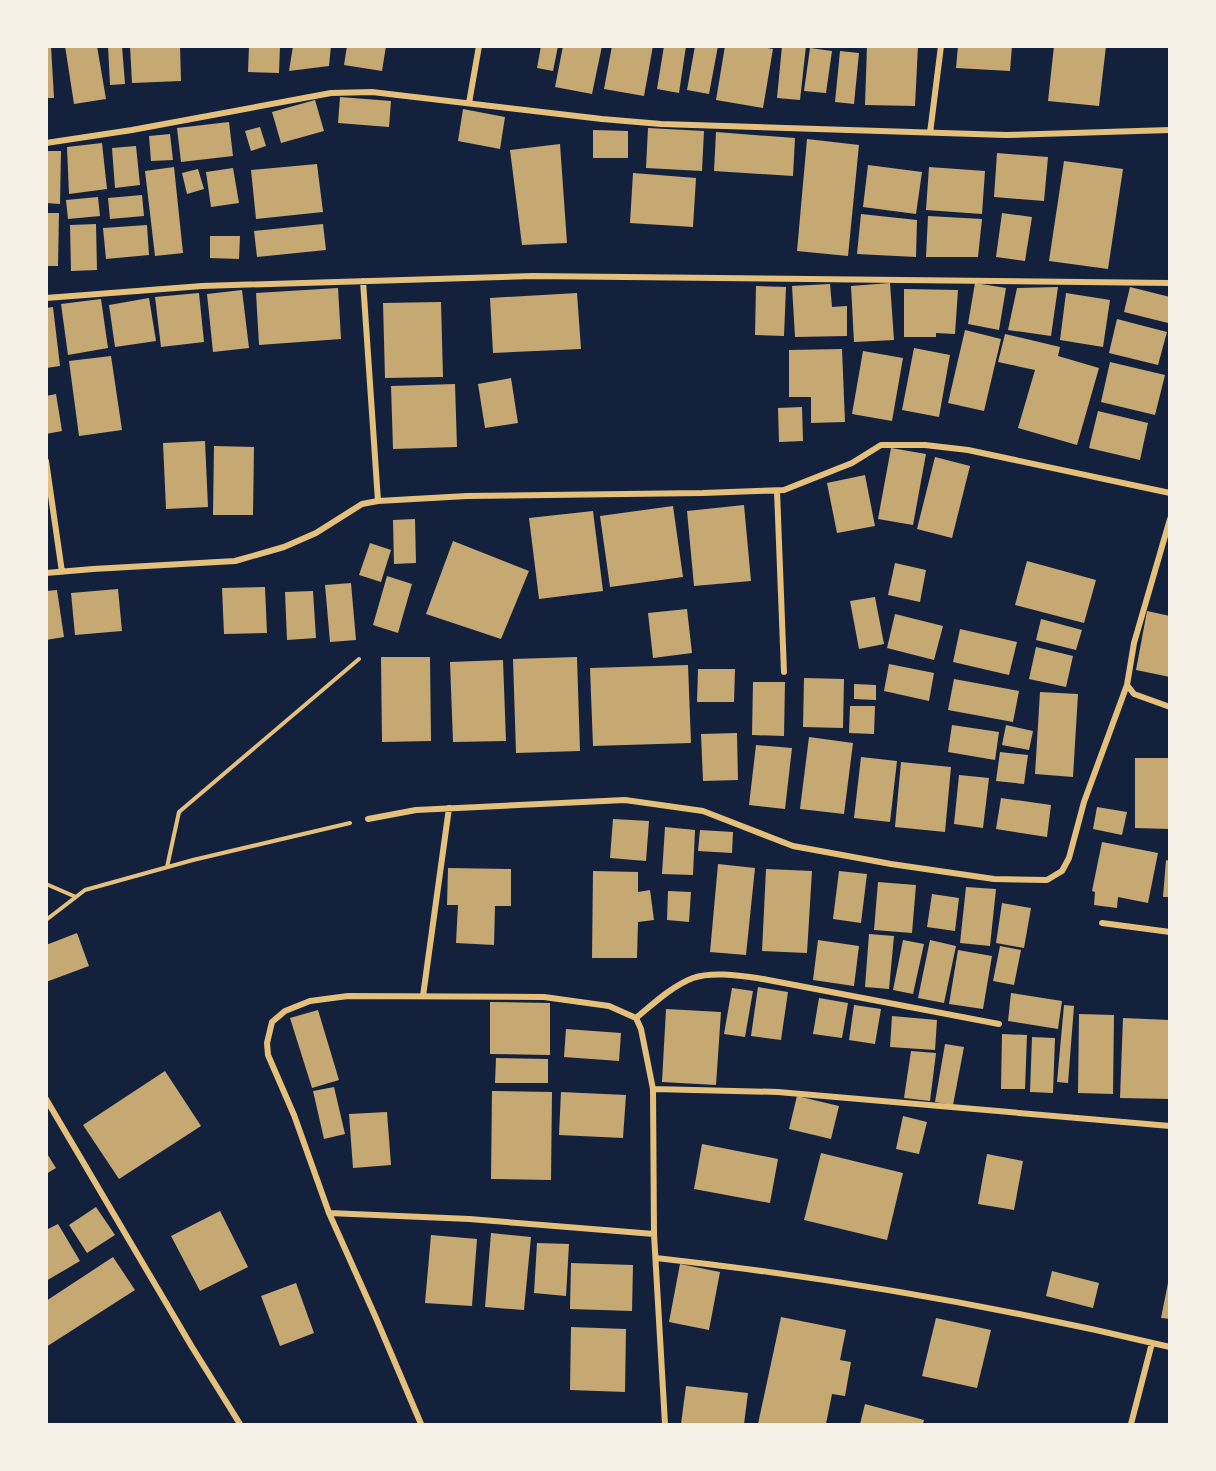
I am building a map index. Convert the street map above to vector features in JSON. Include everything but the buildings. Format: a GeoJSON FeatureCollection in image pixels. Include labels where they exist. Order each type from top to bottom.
{"type":"FeatureCollection","features":[{"type":"Feature","properties":{"kind":"street"},"geometry":{"type":"LineString","coordinates":[[469,103],[479,46]]}},
{"type":"Feature","properties":{"kind":"street"},"geometry":{"type":"LineString","coordinates":[[930,133],[941,46]]}},
{"type":"Feature","properties":{"kind":"street"},"geometry":{"type":"LineString","coordinates":[[46,143],[132,130],[331,93],[372,92],[661,124],[1006,135],[1170,130]]}},
{"type":"Feature","properties":{"kind":"street"},"geometry":{"type":"LineString","coordinates":[[46,298],[202,286],[533,276],[1170,283]]}},
{"type":"Feature","properties":{"kind":"street"},"geometry":{"type":"LineString","coordinates":[[363,281],[378,501]]}},
{"type":"Feature","properties":{"kind":"street"},"geometry":{"type":"LineString","coordinates":[[46,573],[235,561],[250,558],[306,538],[362,504],[378,501],[467,496],[792,488],[852,463],[881,445],[925,445],[968,450],[1170,493]]}},
{"type":"Feature","properties":{"kind":"street"},"geometry":{"type":"LineString","coordinates":[[46,461],[62,572]]}},
{"type":"Feature","properties":{"kind":"street"},"geometry":{"type":"LineString","coordinates":[[777,490],[784,672]]}},
{"type":"Feature","properties":{"kind":"street"},"geometry":{"type":"LineString","coordinates":[[368,819],[416,810],[625,800],[703,812],[793,846],[994,879],[1047,880],[1062,871],[1069,858],[1084,802],[1127,685],[1134,643],[1170,519]]}},
{"type":"Feature","properties":{"kind":"street"},"geometry":{"type":"LineString","coordinates":[[1127,685],[1134,694],[1170,707]]}},
{"type":"Feature","properties":{"kind":"street"},"geometry":{"type":"LineString","coordinates":[[423,996],[449,808]]}},
{"type":"Feature","properties":{"kind":"street"},"geometry":{"type":"LineString","coordinates":[[1102,923],[1170,932]]}},
{"type":"Feature","properties":{"kind":"street"},"geometry":{"type":"LineString","coordinates":[[636,1018],[663,996],[694,978],[728,974],[999,1024]]}},
{"type":"Feature","properties":{"kind":"street"},"geometry":{"type":"LineString","coordinates":[[421,1425],[329,1213],[294,1115],[268,1055],[267,1043],[272,1022],[285,1011],[310,1001],[348,996],[544,997],[609,1006],[636,1018],[641,1029],[653,1089],[654,1234],[665,1425]]}},
{"type":"Feature","properties":{"kind":"street"},"geometry":{"type":"LineString","coordinates":[[653,1089],[778,1092],[1170,1125]]}},
{"type":"Feature","properties":{"kind":"street"},"geometry":{"type":"LineString","coordinates":[[46,1099],[240,1425]]}},
{"type":"Feature","properties":{"kind":"street"},"geometry":{"type":"LineString","coordinates":[[329,1213],[469,1219],[654,1234]]}},
{"type":"Feature","properties":{"kind":"street"},"geometry":{"type":"LineString","coordinates":[[656,1258],[784,1274],[969,1305],[1170,1347]]}},
{"type":"Feature","properties":{"kind":"street"},"geometry":{"type":"LineString","coordinates":[[1131,1425],[1152,1343]]}},
{"type":"Feature","properties":{"kind":"path"},"geometry":{"type":"LineString","coordinates":[[167,867],[179,812],[359,659]]}},
{"type":"Feature","properties":{"kind":"path"},"geometry":{"type":"LineString","coordinates":[[46,920],[85,890],[167,867],[368,819]]}},
{"type":"Feature","properties":{"kind":"path"},"geometry":{"type":"LineString","coordinates":[[46,884],[76,897]]}}]}
